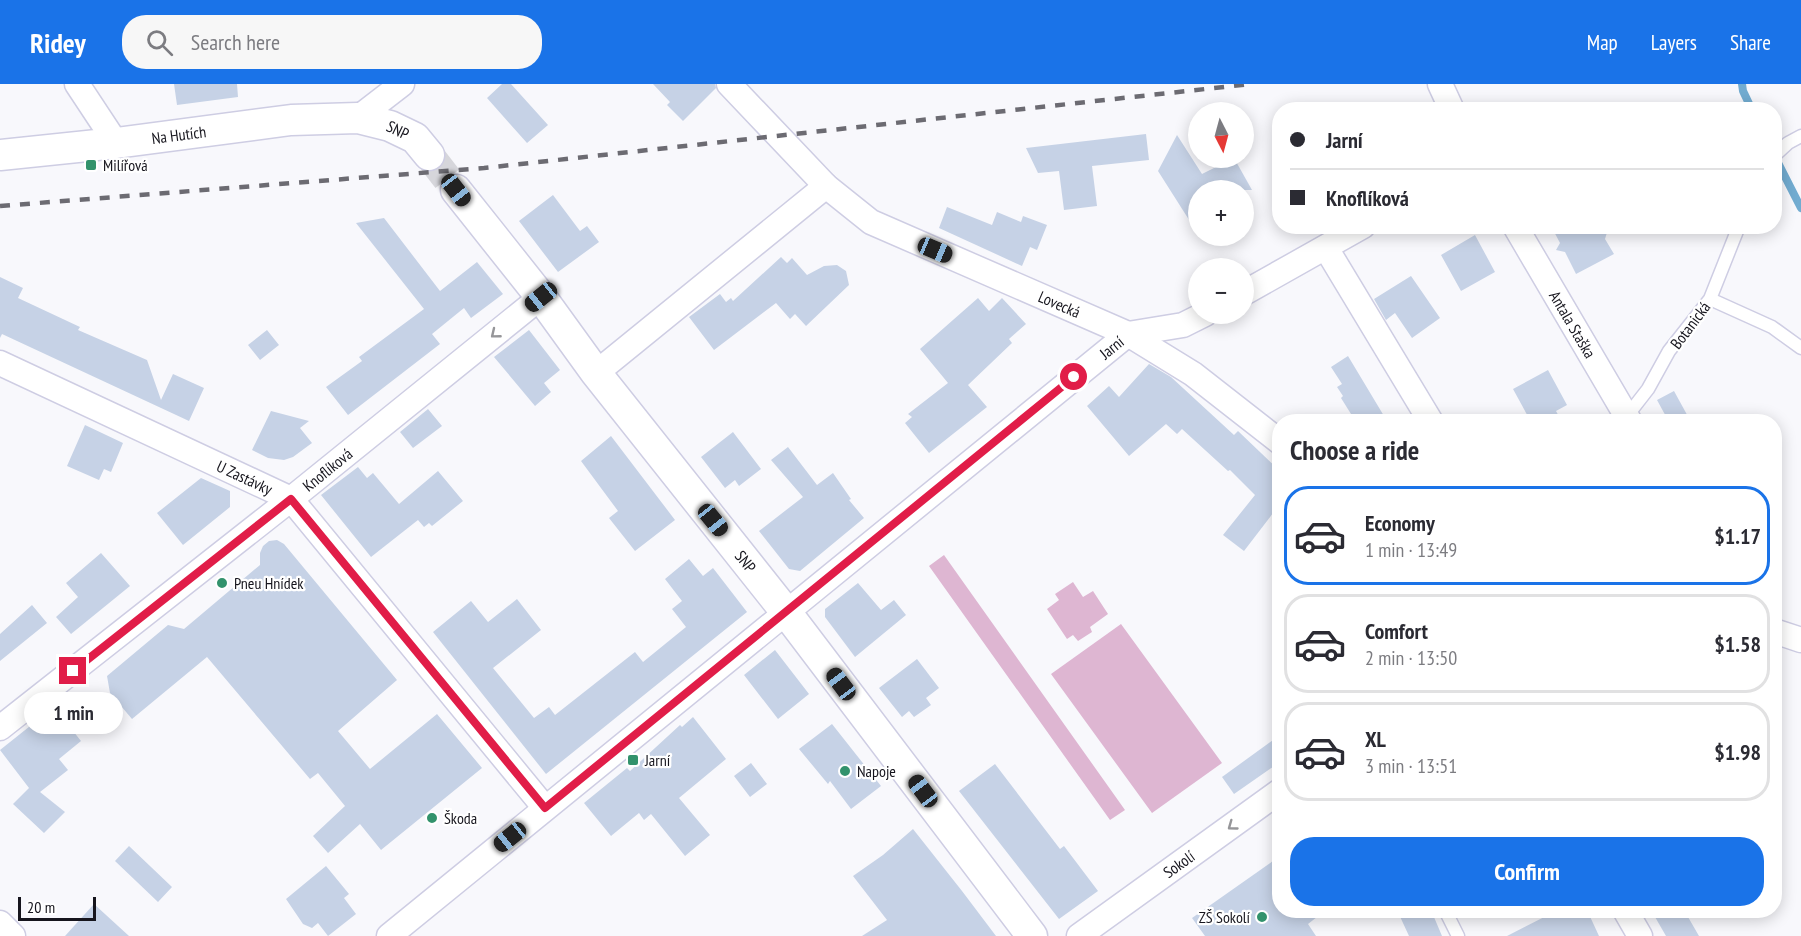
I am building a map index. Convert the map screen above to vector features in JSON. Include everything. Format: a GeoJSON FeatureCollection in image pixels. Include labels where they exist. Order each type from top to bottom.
{"type":"FeatureCollection","features":[{"type":"Feature","properties":{"kind":"street"},"geometry":{"type":"LineString","coordinates":[[77,84],[116,143]]}},
{"type":"Feature","properties":{"kind":"street"},"geometry":{"type":"LineString","coordinates":[[358,118],[402,84]]}},
{"type":"Feature","properties":{"kind":"street","name":"Lovecká"},"geometry":{"type":"LineString","coordinates":[[729,84],[826,186],[871,222],[1128,334],[1193,374],[1272,436]]}},
{"type":"Feature","properties":{"kind":"street"},"geometry":{"type":"LineString","coordinates":[[1440,84],[1448,102]]}},
{"type":"Feature","properties":{"kind":"street","name":"Na Hutích"},"geometry":{"type":"LineString","coordinates":[[0,155],[116,143],[291,120],[358,118]]}},
{"type":"Feature","properties":{"kind":"street","name":"SNP"},"geometry":{"type":"LineString","coordinates":[[358,118],[390,126],[415,138],[429,155]]}},
{"type":"Feature","properties":{"kind":"street"},"geometry":{"type":"LineString","coordinates":[[596,373],[826,186]]}},
{"type":"Feature","properties":{"kind":"street","name":"SNP"},"geometry":{"type":"LineString","coordinates":[[456,190],[541,297],[596,373],[786,612],[1032,936]]}},
{"type":"Feature","properties":{"kind":"street"},"geometry":{"type":"LineString","coordinates":[[1254,288],[1350,234]]}},
{"type":"Feature","properties":{"kind":"street","name":"Antala Staška"},"geometry":{"type":"LineString","coordinates":[[1520,234],[1627,414]]}},
{"type":"Feature","properties":{"kind":"street"},"geometry":{"type":"LineString","coordinates":[[1326,248],[1426,414]]}},
{"type":"Feature","properties":{"kind":"street","name":"Knoflíková"},"geometry":{"type":"LineString","coordinates":[[0,728],[291,499],[541,297]]}},
{"type":"Feature","properties":{"kind":"street","name":"Jarní"},"geometry":{"type":"LineString","coordinates":[[389,936],[1128,334],[1188,322]]}},
{"type":"Feature","properties":{"kind":"street","name":"U Zastávky"},"geometry":{"type":"LineString","coordinates":[[0,363],[291,499],[545,808]]}},
{"type":"Feature","properties":{"kind":"street"},"geometry":{"type":"LineString","coordinates":[[1782,634],[1801,640]]}},
{"type":"Feature","properties":{"kind":"street","name":"Sokolí"},"geometry":{"type":"LineString","coordinates":[[1079,936],[1272,797]]}},
{"type":"Feature","properties":{"kind":"street"},"geometry":{"type":"LineString","coordinates":[[1630,918],[1640,936]]}},
{"type":"Feature","properties":{"kind":"street"},"geometry":{"type":"LineString","coordinates":[[0,923],[13,936]]}},
{"type":"Feature","properties":{"kind":"lane"},"geometry":{"type":"LineString","coordinates":[[1782,149],[1801,136]]}},
{"type":"Feature","properties":{"kind":"lane","name":"Botanická"},"geometry":{"type":"LineString","coordinates":[[1632,414],[1669,351],[1710,299],[1736,234]]}},
{"type":"Feature","properties":{"kind":"lane"},"geometry":{"type":"LineString","coordinates":[[1710,299],[1772,327],[1801,348]]}},
{"type":"Feature","properties":{"kind":"lane"},"geometry":{"type":"LineString","coordinates":[[1449,918],[1458,936]]}},
{"type":"Feature","properties":{"kind":"shaded area"},"geometry":{"type":"Polygon","coordinates":[[[944,555],[1125,810],[1110,820],[929,566],[944,555]]]}},
{"type":"Feature","properties":{"kind":"shaded area"},"geometry":{"type":"Polygon","coordinates":[[[1073,582],[1083,597],[1093,591],[1108,614],[1090,627],[1092,632],[1078,641],[1073,635],[1067,639],[1047,609],[1059,600],[1055,594],[1073,582]]]}},
{"type":"Feature","properties":{"kind":"shaded area"},"geometry":{"type":"Polygon","coordinates":[[[1121,624],[1222,763],[1152,813],[1051,674],[1121,624]]]}},
{"type":"Feature","properties":{"kind":"building"},"geometry":{"type":"Polygon","coordinates":[[[174,84],[237,84],[238,97],[177,105],[174,84]]]}},
{"type":"Feature","properties":{"kind":"building"},"geometry":{"type":"Polygon","coordinates":[[[502,84],[511,84],[548,125],[527,143],[487,98],[502,84]]]}},
{"type":"Feature","properties":{"kind":"building"},"geometry":{"type":"Polygon","coordinates":[[[653,84],[715,84],[716,88],[683,121],[667,105],[670,102],[653,84]]]}},
{"type":"Feature","properties":{"kind":"building"},"geometry":{"type":"Polygon","coordinates":[[[1146,134],[1149,160],[1092,166],[1097,206],[1064,210],[1059,171],[1038,173],[1026,148],[1146,134]]]}},
{"type":"Feature","properties":{"kind":"building"},"geometry":{"type":"Polygon","coordinates":[[[1177,135],[1188,152],[1188,168],[1198,168],[1202,174],[1214,168],[1240,168],[1246,180],[1188,180],[1188,218],[1158,171],[1177,135]]]}},
{"type":"Feature","properties":{"kind":"building"},"geometry":{"type":"Polygon","coordinates":[[[553,195],[580,231],[587,226],[599,242],[558,272],[519,221],[553,195]]]}},
{"type":"Feature","properties":{"kind":"building"},"geometry":{"type":"Polygon","coordinates":[[[947,207],[992,225],[997,212],[1021,222],[1023,216],[1047,225],[1037,250],[1030,247],[1022,266],[939,228],[947,207]]]}},
{"type":"Feature","properties":{"kind":"building"},"geometry":{"type":"Polygon","coordinates":[[[384,218],[440,291],[477,262],[503,294],[471,318],[464,308],[432,334],[440,344],[348,415],[326,387],[362,361],[359,357],[424,309],[356,223],[384,218]]]}},
{"type":"Feature","properties":{"kind":"building"},"geometry":{"type":"Polygon","coordinates":[[[1555,234],[1607,234],[1605,239],[1614,254],[1576,274],[1565,252],[1556,250],[1560,243],[1555,234]]]}},
{"type":"Feature","properties":{"kind":"building"},"geometry":{"type":"Polygon","coordinates":[[[1475,235],[1495,272],[1461,291],[1441,255],[1475,235]]]}},
{"type":"Feature","properties":{"kind":"building"},"geometry":{"type":"Polygon","coordinates":[[[781,257],[787,263],[792,258],[807,275],[824,266],[837,265],[846,271],[849,285],[806,326],[795,314],[790,319],[776,303],[714,350],[689,317],[720,294],[726,302],[731,298],[733,301],[781,257]]]}},
{"type":"Feature","properties":{"kind":"building"},"geometry":{"type":"Polygon","coordinates":[[[1411,276],[1440,318],[1412,338],[1395,313],[1386,320],[1374,299],[1411,276]]]}},
{"type":"Feature","properties":{"kind":"building"},"geometry":{"type":"Polygon","coordinates":[[[0,277],[23,288],[18,298],[80,327],[78,330],[147,360],[161,400],[173,374],[204,388],[189,421],[2,334],[0,338],[0,277]]]}},
{"type":"Feature","properties":{"kind":"building"},"geometry":{"type":"Polygon","coordinates":[[[978,298],[989,311],[1002,298],[1026,324],[1009,339],[1012,343],[968,385],[987,407],[929,453],[905,423],[912,417],[908,414],[948,383],[920,349],[978,298]]]}},
{"type":"Feature","properties":{"kind":"building"},"geometry":{"type":"Polygon","coordinates":[[[267,330],[279,345],[260,360],[248,345],[267,330]]]}},
{"type":"Feature","properties":{"kind":"building"},"geometry":{"type":"Polygon","coordinates":[[[529,330],[560,370],[544,383],[551,392],[535,406],[494,357],[529,330]]]}},
{"type":"Feature","properties":{"kind":"building"},"geometry":{"type":"Polygon","coordinates":[[[1348,356],[1383,414],[1351,414],[1337,387],[1342,384],[1331,367],[1348,356]]]}},
{"type":"Feature","properties":{"kind":"building"},"geometry":{"type":"Polygon","coordinates":[[[1149,364],[1171,377],[1234,435],[1238,431],[1272,463],[1272,514],[1244,551],[1223,535],[1255,495],[1182,429],[1177,434],[1166,424],[1129,456],[1087,406],[1109,386],[1119,397],[1149,364]]]}},
{"type":"Feature","properties":{"kind":"building"},"geometry":{"type":"Polygon","coordinates":[[[1548,370],[1567,405],[1556,411],[1558,414],[1527,414],[1513,389],[1548,370]]]}},
{"type":"Feature","properties":{"kind":"building"},"geometry":{"type":"Polygon","coordinates":[[[1674,391],[1687,414],[1665,414],[1657,400],[1674,391]]]}},
{"type":"Feature","properties":{"kind":"building"},"geometry":{"type":"Polygon","coordinates":[[[428,409],[442,426],[413,448],[400,432],[428,409]]]}},
{"type":"Feature","properties":{"kind":"building"},"geometry":{"type":"Polygon","coordinates":[[[271,411],[309,421],[300,428],[312,443],[293,457],[284,460],[268,458],[252,450],[271,411]]]}},
{"type":"Feature","properties":{"kind":"building"},"geometry":{"type":"Polygon","coordinates":[[[85,425],[123,443],[111,472],[104,469],[99,480],[67,466],[85,425]]]}},
{"type":"Feature","properties":{"kind":"building"},"geometry":{"type":"Polygon","coordinates":[[[733,432],[761,469],[739,486],[735,480],[725,488],[701,457],[733,432]]]}},
{"type":"Feature","properties":{"kind":"building"},"geometry":{"type":"Polygon","coordinates":[[[611,436],[675,520],[635,551],[609,518],[618,511],[581,461],[611,436]]]}},
{"type":"Feature","properties":{"kind":"building"},"geometry":{"type":"Polygon","coordinates":[[[788,447],[817,485],[833,473],[851,499],[849,500],[864,518],[800,571],[789,569],[759,531],[803,497],[771,460],[788,447]]]}},
{"type":"Feature","properties":{"kind":"building"},"geometry":{"type":"Polygon","coordinates":[[[358,467],[367,478],[373,473],[399,504],[438,471],[463,501],[432,526],[429,523],[424,527],[418,520],[371,557],[321,495],[358,467]]]}},
{"type":"Feature","properties":{"kind":"building"},"geometry":{"type":"Polygon","coordinates":[[[201,478],[230,491],[230,507],[183,545],[157,513],[201,478]]]}},
{"type":"Feature","properties":{"kind":"building"},"geometry":{"type":"Polygon","coordinates":[[[277,540],[284,544],[397,680],[338,731],[370,769],[437,714],[482,768],[381,850],[360,824],[328,853],[313,836],[345,806],[318,773],[310,779],[207,657],[132,719],[110,693],[107,676],[168,625],[184,629],[260,565],[260,553],[263,546],[269,541],[277,540]]]}},
{"type":"Feature","properties":{"kind":"building"},"geometry":{"type":"Polygon","coordinates":[[[101,553],[130,586],[71,634],[56,617],[78,597],[66,583],[101,553]]]}},
{"type":"Feature","properties":{"kind":"building"},"geometry":{"type":"Polygon","coordinates":[[[689,559],[703,576],[713,568],[747,612],[546,774],[433,632],[471,601],[488,622],[517,599],[541,630],[493,668],[534,718],[549,707],[555,715],[635,652],[643,662],[686,627],[672,609],[682,601],[665,579],[689,559]]]}},
{"type":"Feature","properties":{"kind":"building"},"geometry":{"type":"Polygon","coordinates":[[[858,583],[881,610],[894,600],[906,615],[855,657],[825,617],[825,609],[858,583]]]}},
{"type":"Feature","properties":{"kind":"building"},"geometry":{"type":"Polygon","coordinates":[[[32,605],[47,623],[0,661],[0,634],[32,605]]]}},
{"type":"Feature","properties":{"kind":"building"},"geometry":{"type":"Polygon","coordinates":[[[775,650],[809,694],[778,719],[744,675],[775,650]]]}},
{"type":"Feature","properties":{"kind":"building"},"geometry":{"type":"Polygon","coordinates":[[[917,659],[939,688],[926,698],[931,705],[914,717],[909,711],[902,717],[879,688],[917,659]]]}},
{"type":"Feature","properties":{"kind":"building"},"geometry":{"type":"Polygon","coordinates":[[[54,707],[81,741],[59,759],[68,770],[40,792],[65,812],[44,833],[13,804],[29,788],[0,750],[54,707]]]}},
{"type":"Feature","properties":{"kind":"building"},"geometry":{"type":"Polygon","coordinates":[[[693,717],[726,759],[679,798],[710,835],[685,856],[651,814],[644,820],[639,813],[611,836],[584,803],[627,768],[630,771],[680,725],[682,727],[693,717]]]}},
{"type":"Feature","properties":{"kind":"building","name":"Napoje"},"geometry":{"type":"Polygon","coordinates":[[[832,724],[881,786],[851,809],[830,781],[828,784],[799,749],[832,724]]]}},
{"type":"Feature","properties":{"kind":"building"},"geometry":{"type":"Polygon","coordinates":[[[1272,741],[1272,768],[1234,794],[1222,777],[1272,741]]]}},
{"type":"Feature","properties":{"kind":"building"},"geometry":{"type":"Polygon","coordinates":[[[751,763],[767,784],[750,797],[734,776],[751,763]]]}},
{"type":"Feature","properties":{"kind":"building"},"geometry":{"type":"Polygon","coordinates":[[[995,764],[1060,849],[1064,846],[1098,891],[1059,919],[959,791],[995,764]]]}},
{"type":"Feature","properties":{"kind":"building"},"geometry":{"type":"Polygon","coordinates":[[[913,829],[996,936],[862,936],[887,920],[853,876],[883,855],[913,829]]]}},
{"type":"Feature","properties":{"kind":"building"},"geometry":{"type":"Polygon","coordinates":[[[129,846],[172,887],[158,902],[115,861],[129,846]]]}},
{"type":"Feature","properties":{"kind":"building"},"geometry":{"type":"Polygon","coordinates":[[[1272,862],[1272,918],[1316,918],[1308,924],[1316,936],[1205,936],[1192,918],[1272,862]]]}},
{"type":"Feature","properties":{"kind":"building"},"geometry":{"type":"Polygon","coordinates":[[[326,866],[349,894],[344,898],[356,914],[328,936],[318,923],[312,928],[303,924],[286,899],[326,866]]]}},
{"type":"Feature","properties":{"kind":"building"},"geometry":{"type":"Polygon","coordinates":[[[94,904],[129,936],[65,936],[94,904]]]}},
{"type":"Feature","properties":{"kind":"building"},"geometry":{"type":"Polygon","coordinates":[[[1401,918],[1434,918],[1442,936],[1409,936],[1401,918]]]}},
{"type":"Feature","properties":{"kind":"building"},"geometry":{"type":"Polygon","coordinates":[[[1542,918],[1591,918],[1599,936],[1507,936],[1542,918]]]}},
{"type":"Feature","properties":{"kind":"building"},"geometry":{"type":"Polygon","coordinates":[[[1656,918],[1689,918],[1699,936],[1666,936],[1656,918]]]}},
{"type":"Feature","properties":{"kind":"waterway"},"geometry":{"type":"LineString","coordinates":[[1742,84],[1748,102]]}},
{"type":"Feature","properties":{"kind":"waterway"},"geometry":{"type":"LineString","coordinates":[[1782,171],[1801,208]]}},
{"type":"Feature","properties":{"kind":"tunnel"},"geometry":{"type":"LineString","coordinates":[[429,155],[456,190]]}},
{"type":"Feature","properties":{"kind":"railway"},"geometry":{"type":"LineString","coordinates":[[0,206],[484,168],[1251,84]]}},
{"type":"Feature","properties":{"kind":"place","name":"Milířová"},"geometry":{"type":"Point","coordinates":[91,165]}},
{"type":"Feature","properties":{"kind":"place","name":"Pneu Hnídek"},"geometry":{"type":"Point","coordinates":[222,583]}},
{"type":"Feature","properties":{"kind":"place","name":"Jarní"},"geometry":{"type":"Point","coordinates":[633,760]}},
{"type":"Feature","properties":{"kind":"place","name":"Napoje"},"geometry":{"type":"Point","coordinates":[845,771]}},
{"type":"Feature","properties":{"kind":"place","name":"Škoda"},"geometry":{"type":"Point","coordinates":[432,818]}},
{"type":"Feature","properties":{"kind":"place","name":"ZŠ Sokolí"},"geometry":{"type":"Point","coordinates":[1262,917]}},
{"type":"Feature","properties":{"kind":"route"},"geometry":{"type":"LineString","coordinates":[[73,671],[291,499],[545,808],[1074,377]]}}]}
